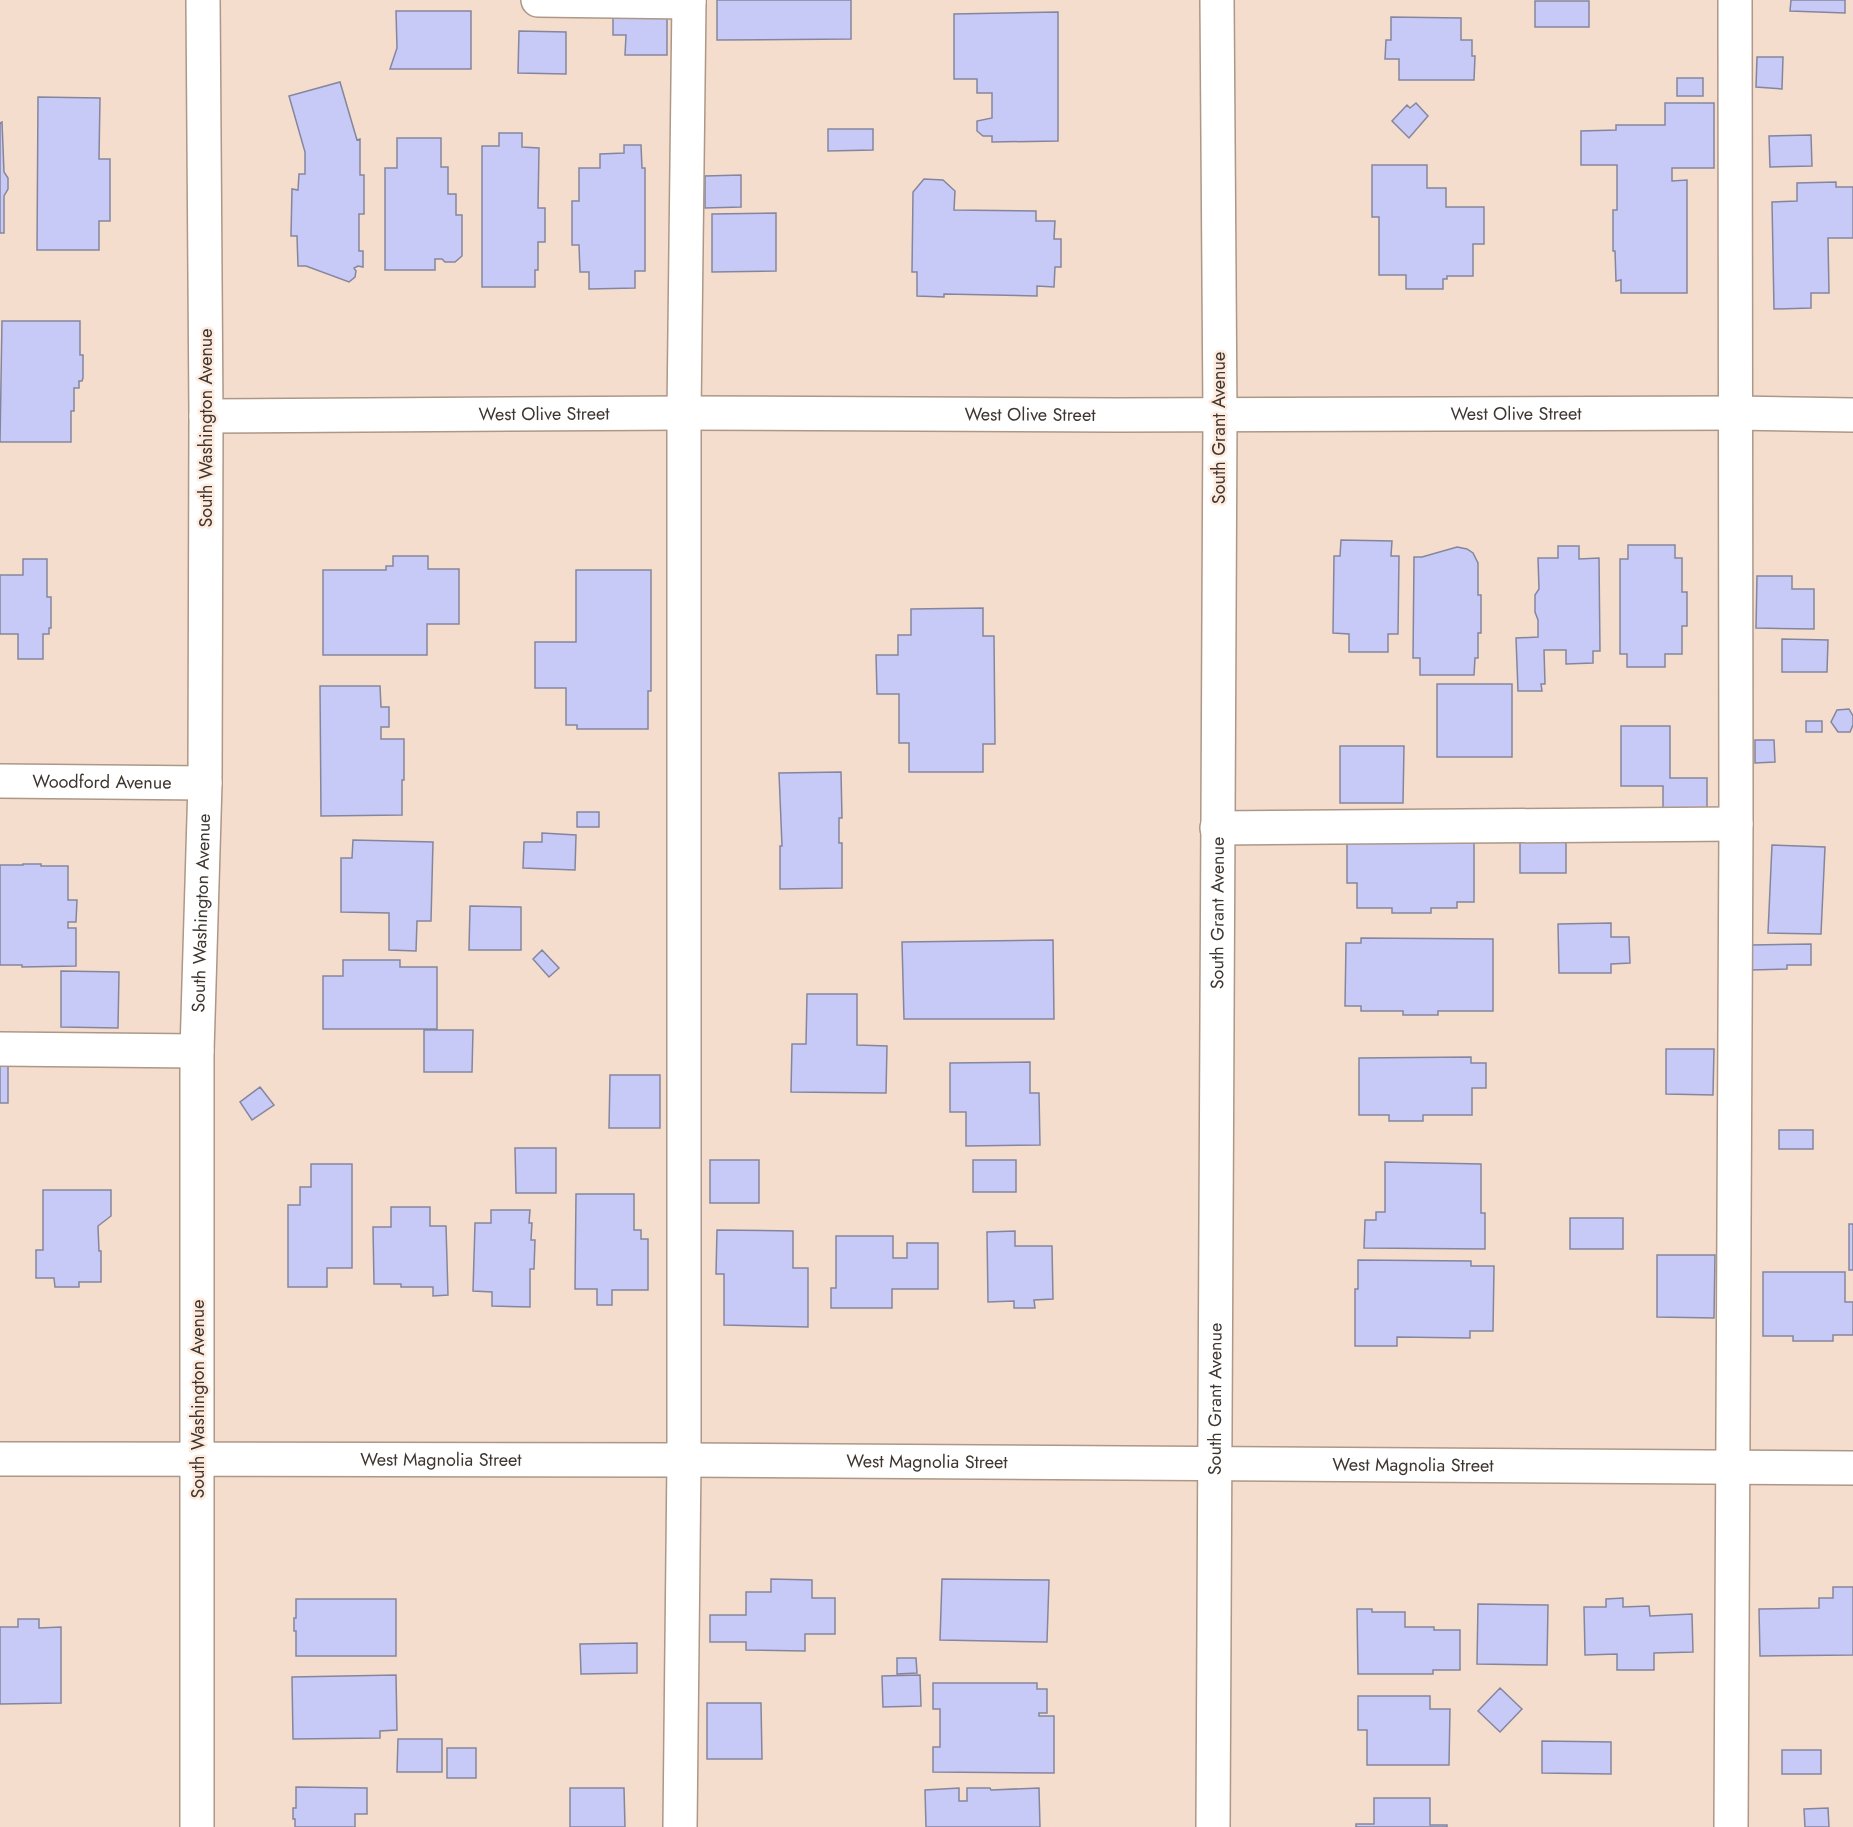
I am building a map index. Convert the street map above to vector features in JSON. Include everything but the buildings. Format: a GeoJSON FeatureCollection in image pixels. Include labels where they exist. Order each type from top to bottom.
{"type":"FeatureCollection","features":[{"type":"Feature","properties":{"kind":"street","name":"South Washington Avenue"},"geometry":{"type":"LineString","coordinates":[[197,1827],[197,1051],[205,783],[206,416],[203,0]]}},
{"type":"Feature","properties":{"kind":"street"},"geometry":{"type":"LineString","coordinates":[[538,0],[689,1],[684,413],[684,1460],[680,1827]]}},
{"type":"Feature","properties":{"kind":"street","name":"South Grant Avenue"},"geometry":{"type":"LineString","coordinates":[[1213,1827],[1220,415],[1217,0]]}},
{"type":"Feature","properties":{"kind":"street"},"geometry":{"type":"LineString","coordinates":[[1731,1827],[1736,824],[1735,0]]}},
{"type":"Feature","properties":{"kind":"street","name":"West Olive Street"},"geometry":{"type":"LineString","coordinates":[[206,416],[684,413],[1853,415]]}},
{"type":"Feature","properties":{"kind":"street","name":"Woodford Avenue"},"geometry":{"type":"LineString","coordinates":[[0,781],[205,783]]}},
{"type":"Feature","properties":{"kind":"street"},"geometry":{"type":"LineString","coordinates":[[1217,828],[1736,824]]}},
{"type":"Feature","properties":{"kind":"street"},"geometry":{"type":"LineString","coordinates":[[0,1049],[197,1051]]}},
{"type":"Feature","properties":{"kind":"street","name":"West Magnolia Street"},"geometry":{"type":"LineString","coordinates":[[0,1459],[684,1460],[1853,1468]]}}]}
